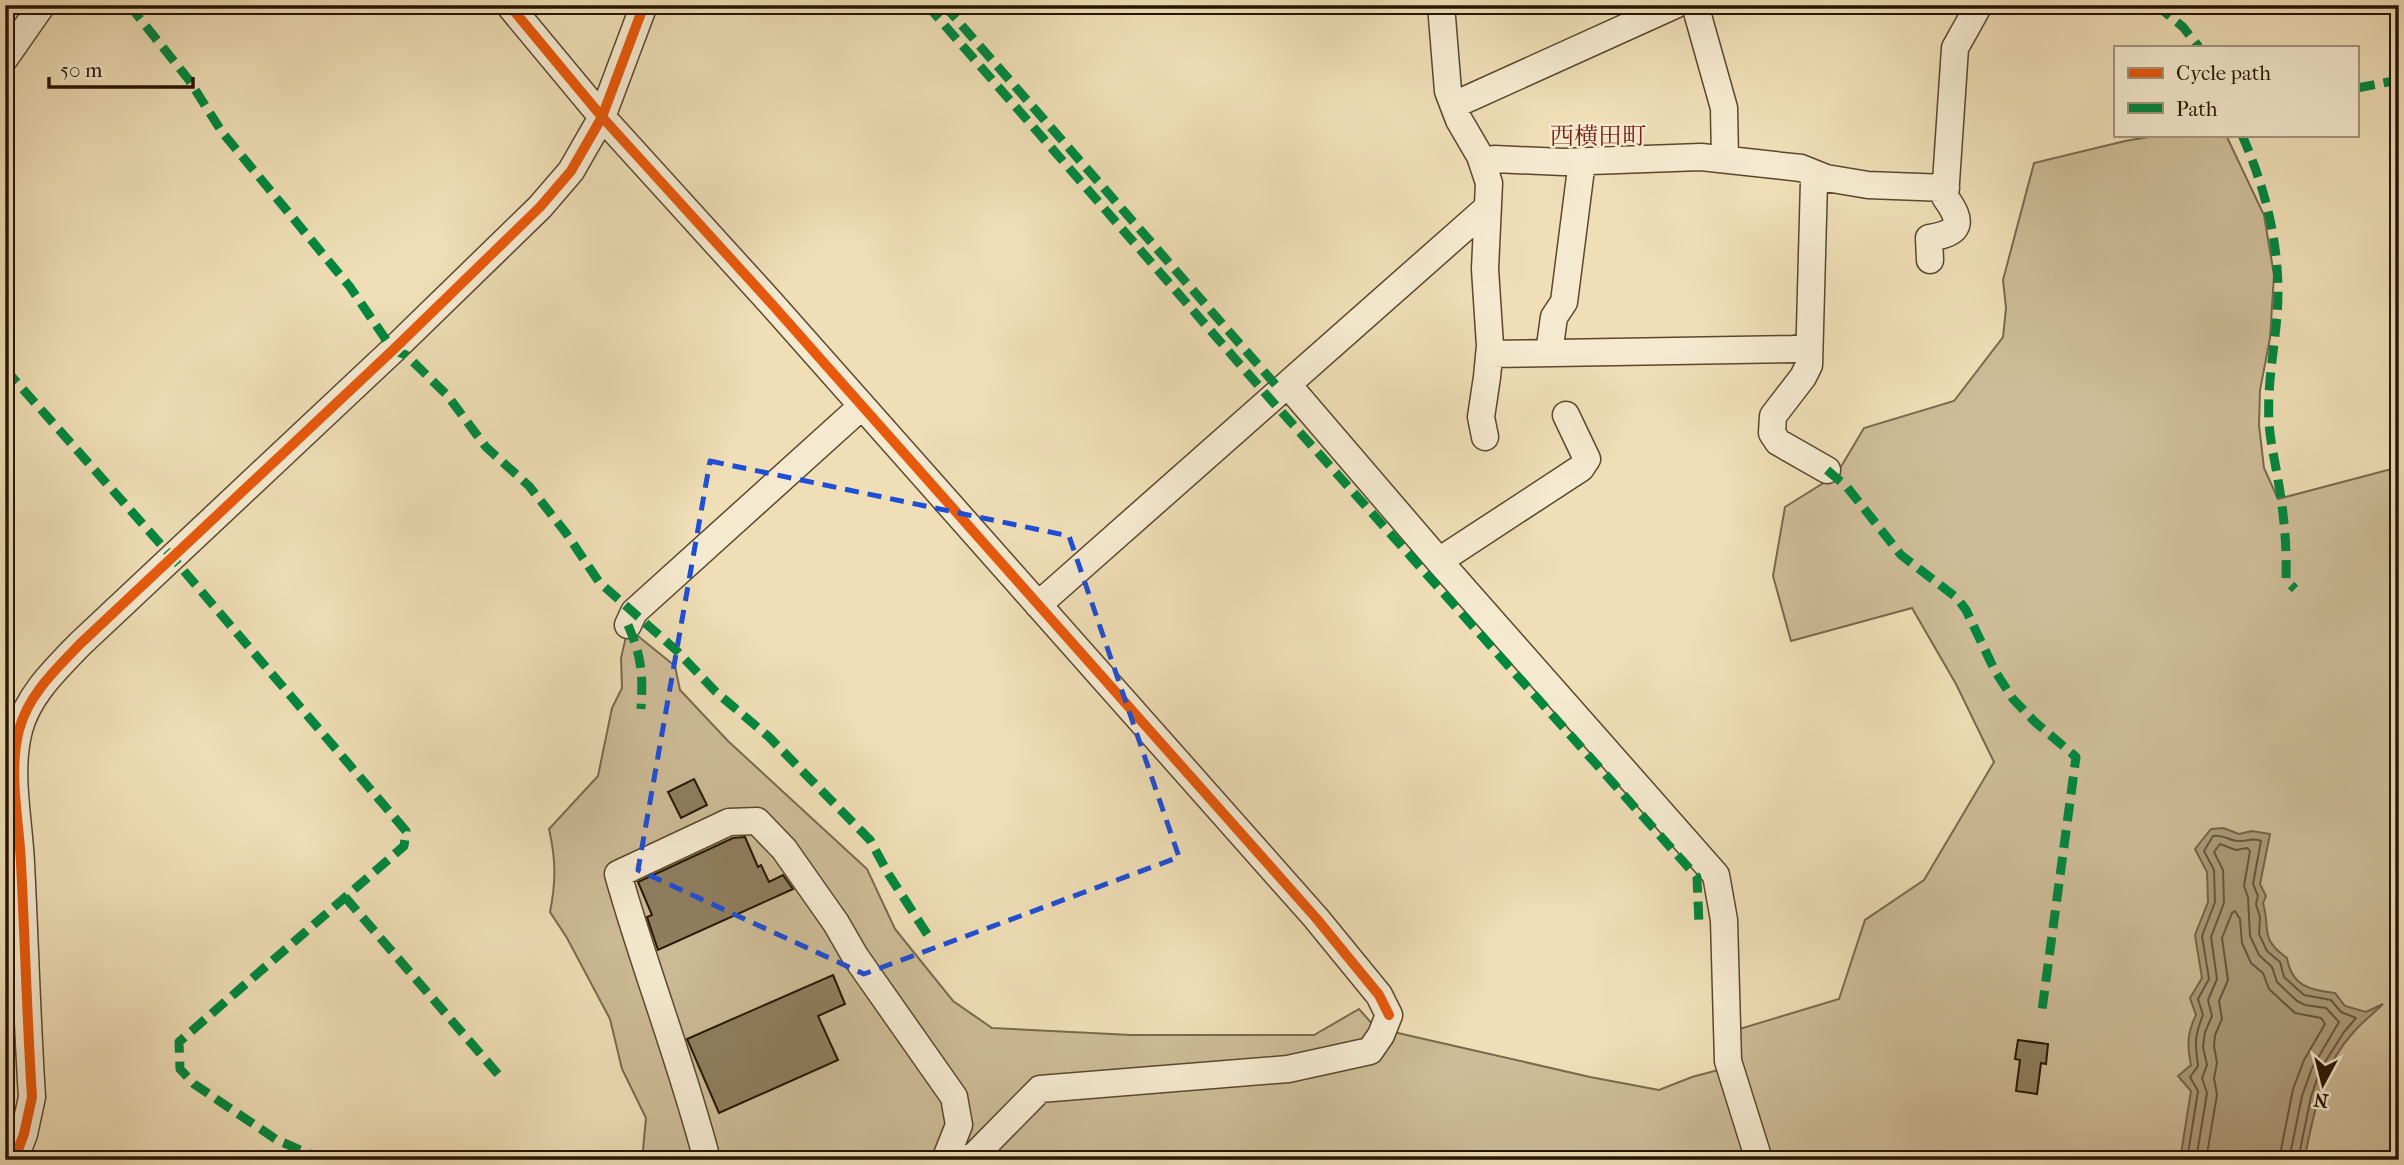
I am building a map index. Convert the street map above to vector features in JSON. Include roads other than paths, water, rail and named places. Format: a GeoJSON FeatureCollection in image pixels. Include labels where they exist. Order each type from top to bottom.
{"type":"FeatureCollection","features":[{"type":"Feature","properties":{"kind":"street"},"geometry":{"type":"LineString","coordinates":[[5,58],[43,5]]}},
{"type":"Feature","properties":{"kind":"street"},"geometry":{"type":"LineString","coordinates":[[509,5],[603,117],[1316,918],[1379,995],[1390,1015],[1370,1051],[1288,1069],[1041,1089],[974,1156],[961,1160]]}},
{"type":"Feature","properties":{"kind":"street"},"geometry":{"type":"LineString","coordinates":[[15,1160],[24,1135],[32,1097],[16,987],[21,856],[13,761],[19,728],[31,702],[49,676],[80,644],[393,350],[540,207],[571,172],[603,117],[644,5]]}},
{"type":"Feature","properties":{"kind":"street"},"geometry":{"type":"LineString","coordinates":[[1441,5],[1448,91],[1459,120],[1483,163],[1489,183],[1485,269],[1489,355],[1481,417],[1485,437]]}},
{"type":"Feature","properties":{"kind":"street"},"geometry":{"type":"LineString","coordinates":[[1454,105],[1675,5]]}},
{"type":"Feature","properties":{"kind":"street"},"geometry":{"type":"LineString","coordinates":[[1695,5],[1724,108],[1725,159]]}},
{"type":"Feature","properties":{"kind":"street"},"geometry":{"type":"LineString","coordinates":[[1930,260],[1929,238],[1948,235],[1955,230],[1958,222],[1955,211],[1945,197],[1955,48],[1979,5]]}},
{"type":"Feature","properties":{"kind":"street"},"geometry":{"type":"LineString","coordinates":[[1483,163],[1494,159],[1581,162],[1701,157],[1801,168],[1826,178],[1868,185],[1946,188]]}},
{"type":"Feature","properties":{"kind":"street"},"geometry":{"type":"LineString","coordinates":[[1549,353],[1554,317],[1564,302],[1581,162]]}},
{"type":"Feature","properties":{"kind":"street"},"geometry":{"type":"LineString","coordinates":[[1816,174],[1808,365],[1803,377],[1773,416],[1772,433],[1778,442],[1827,470]]}},
{"type":"Feature","properties":{"kind":"street"},"geometry":{"type":"LineString","coordinates":[[1038,605],[1487,208]]}},
{"type":"Feature","properties":{"kind":"street"},"geometry":{"type":"LineString","coordinates":[[1489,355],[1795,349],[1808,346]]}},
{"type":"Feature","properties":{"kind":"street"},"geometry":{"type":"LineString","coordinates":[[1280,393],[1439,561],[1716,875],[1724,920],[1728,1061],[1759,1160]]}},
{"type":"Feature","properties":{"kind":"street"},"geometry":{"type":"LineString","coordinates":[[628,625],[634,612],[862,406]]}},
{"type":"Feature","properties":{"kind":"street"},"geometry":{"type":"LineString","coordinates":[[1439,561],[1581,468],[1587,459],[1566,415]]}},
{"type":"Feature","properties":{"kind":"street"},"geometry":{"type":"LineString","coordinates":[[707,1160],[618,874],[729,822],[757,821],[784,849],[954,1097],[959,1125],[945,1160]]}},
{"type":"Feature","properties":{"kind":"water"},"geometry":{"type":"Polygon","coordinates":[[[2223,828],[2239,834],[2252,831],[2270,834],[2260,884],[2266,896],[2263,903],[2268,934],[2273,945],[2287,958],[2298,981],[2310,988],[2335,993],[2345,1006],[2366,1012],[2383,1004],[2352,1034],[2332,1062],[2315,1110],[2304,1160],[2180,1160],[2191,1091],[2178,1076],[2191,1065],[2189,1040],[2196,1015],[2190,998],[2202,978],[2195,935],[2208,902],[2207,872],[2195,849],[2211,829],[2223,828]]]}},
{"type":"Feature","properties":{"kind":"district","name":"西横田町"},"geometry":{"type":"Point","coordinates":[1598,136]}}]}
